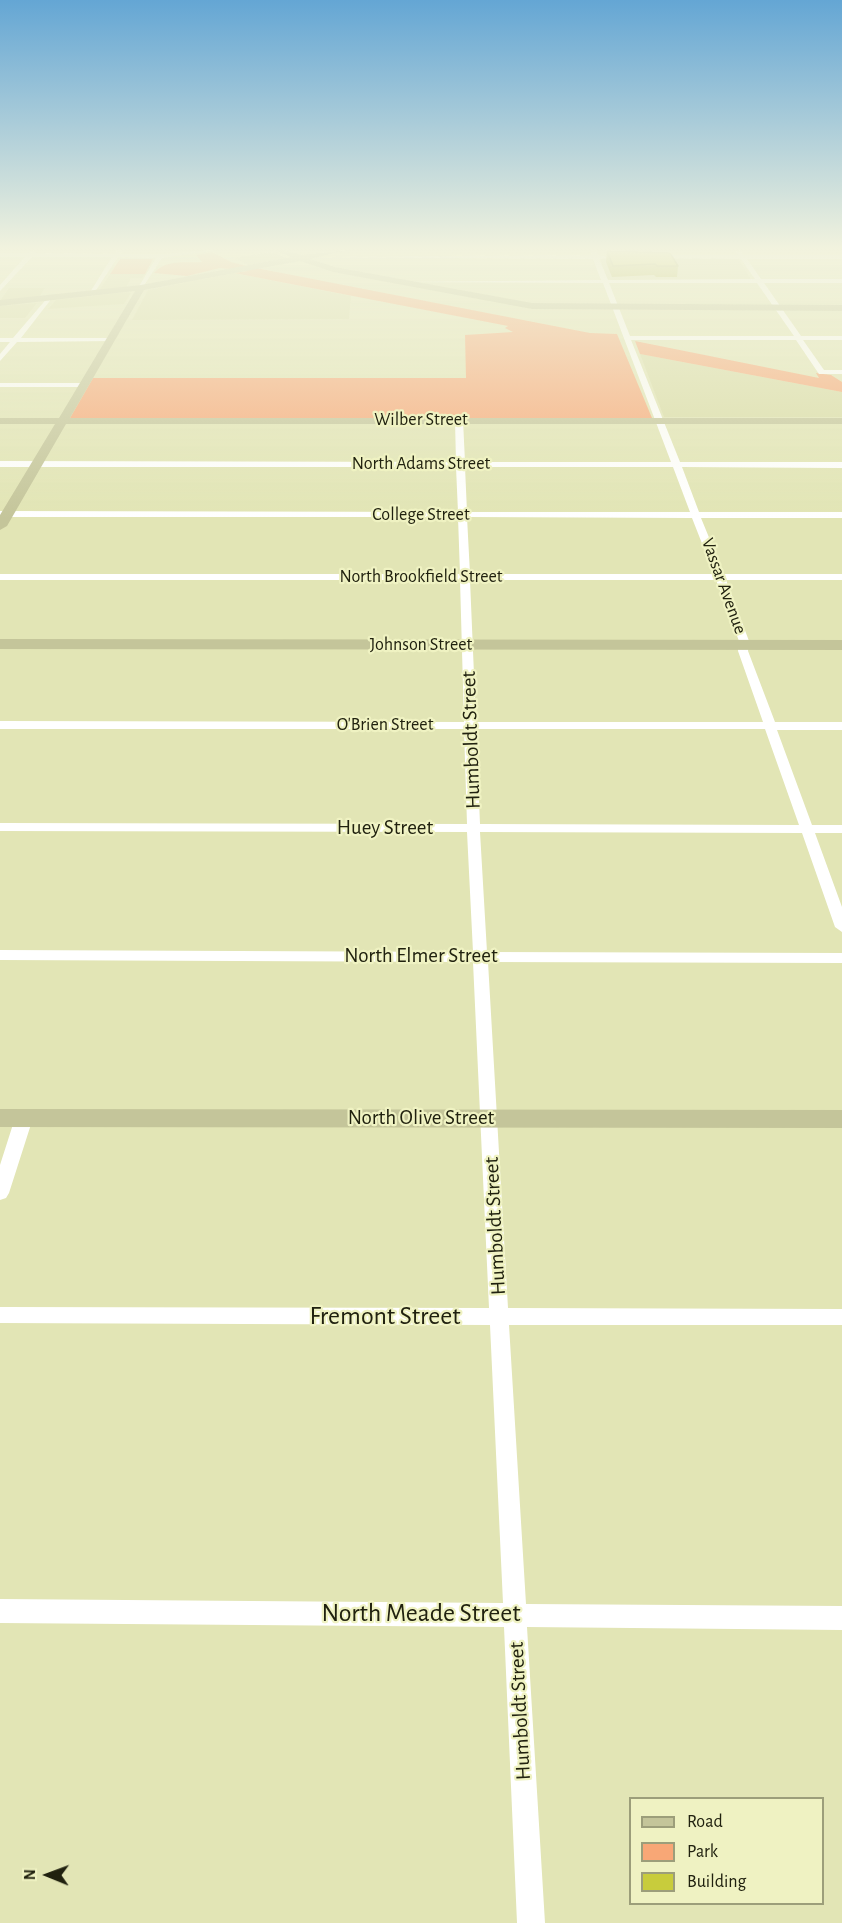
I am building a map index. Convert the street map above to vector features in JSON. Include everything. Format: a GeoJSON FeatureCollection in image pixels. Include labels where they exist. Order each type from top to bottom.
{"type":"FeatureCollection","features":[{"type":"Feature","properties":{"kind":"street"},"geometry":{"type":"LineString","coordinates":[[0,340],[110,340]]}},
{"type":"Feature","properties":{"kind":"street"},"geometry":{"type":"LineString","coordinates":[[0,359],[16,340]]}},
{"type":"Feature","properties":{"kind":"street"},"geometry":{"type":"LineString","coordinates":[[2,518],[110,340]]}},
{"type":"Feature","properties":{"kind":"street","name":"Vassar Avenue"},"geometry":{"type":"LineString","coordinates":[[627,340],[721,577],[744,645],[743,651],[842,927]]}},
{"type":"Feature","properties":{"kind":"street"},"geometry":{"type":"LineString","coordinates":[[800,340],[822,372],[842,372]]}},
{"type":"Feature","properties":{"kind":"street"},"geometry":{"type":"LineString","coordinates":[[0,385],[84,385]]}},
{"type":"Feature","properties":{"kind":"street","name":"Humboldt Street"},"geometry":{"type":"LineString","coordinates":[[459,420],[474,828],[531,1923]]}},
{"type":"Feature","properties":{"kind":"street","name":"Wilber Street"},"geometry":{"type":"LineString","coordinates":[[0,421],[842,421]]}},
{"type":"Feature","properties":{"kind":"street","name":"North Adams Street"},"geometry":{"type":"LineString","coordinates":[[0,464],[842,465]]}},
{"type":"Feature","properties":{"kind":"street","name":"College Street"},"geometry":{"type":"LineString","coordinates":[[2,518],[842,515]]}},
{"type":"Feature","properties":{"kind":"street","name":"North Brookfield Street"},"geometry":{"type":"LineString","coordinates":[[0,577],[842,578]]}},
{"type":"Feature","properties":{"kind":"street","name":"Johnson Street"},"geometry":{"type":"LineString","coordinates":[[0,644],[842,645]]}},
{"type":"Feature","properties":{"kind":"street","name":"O'Brien Street"},"geometry":{"type":"LineString","coordinates":[[0,725],[842,726]]}},
{"type":"Feature","properties":{"kind":"street","name":"Huey Street"},"geometry":{"type":"LineString","coordinates":[[0,827],[842,829]]}},
{"type":"Feature","properties":{"kind":"street","name":"North Elmer Street"},"geometry":{"type":"LineString","coordinates":[[0,956],[842,958]]}},
{"type":"Feature","properties":{"kind":"street"},"geometry":{"type":"LineString","coordinates":[[0,1193],[12,1118]]}},
{"type":"Feature","properties":{"kind":"street","name":"North Olive Street"},"geometry":{"type":"LineString","coordinates":[[12,1118],[842,1119]]}},
{"type":"Feature","properties":{"kind":"street","name":"Fremont Street"},"geometry":{"type":"LineString","coordinates":[[0,1315],[842,1317]]}},
{"type":"Feature","properties":{"kind":"street","name":"North Meade Street"},"geometry":{"type":"LineString","coordinates":[[0,1611],[515,1613],[842,1618]]}},
{"type":"Feature","properties":{"kind":"shaded area"},"geometry":{"type":"Polygon","coordinates":[[[640,354],[842,392],[842,417],[664,417],[640,354]]]}},
{"type":"Feature","properties":{"kind":"green space"},"geometry":{"type":"Polygon","coordinates":[[[465,340],[619,340],[652,418],[70,418],[93,378],[466,378],[465,340]]]}},
{"type":"Feature","properties":{"kind":"green space"},"geometry":{"type":"Polygon","coordinates":[[[635,341],[819,378],[816,373],[831,375],[842,382],[842,392],[640,354],[635,341]]]}}]}
